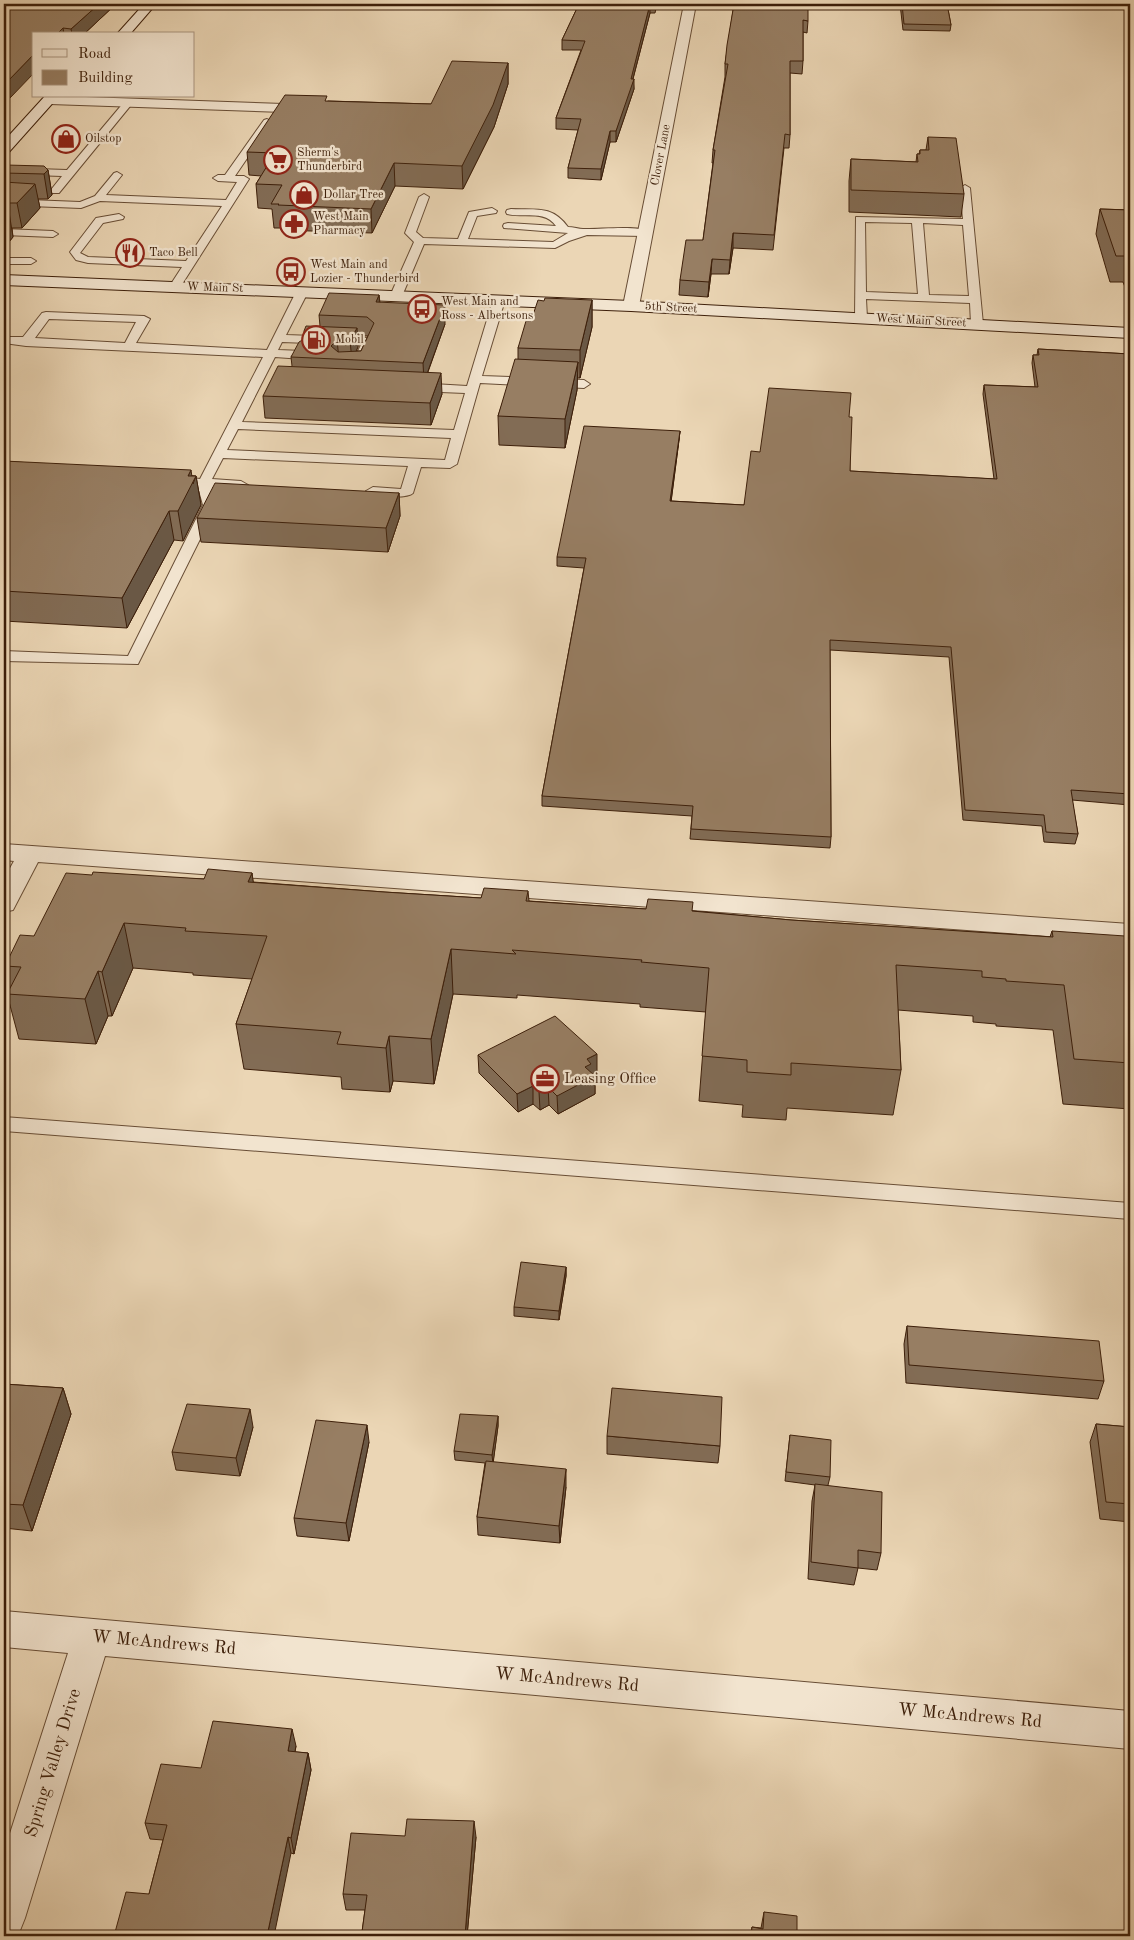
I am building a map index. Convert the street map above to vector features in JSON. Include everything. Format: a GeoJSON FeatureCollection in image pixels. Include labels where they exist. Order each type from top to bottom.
{"type":"FeatureCollection","features":[{"type":"Feature","properties":{"kind":"street"},"geometry":{"type":"LineString","coordinates":[[125,32],[150,4]]}},
{"type":"Feature","properties":{"kind":"street","name":"Clover Lane"},"geometry":{"type":"LineString","coordinates":[[631,306],[690,4]]}},
{"type":"Feature","properties":{"kind":"street"},"geometry":{"type":"LineString","coordinates":[[4,148],[51,98],[128,103],[324,109]]}},
{"type":"Feature","properties":{"kind":"street","name":"W Main St"},"geometry":{"type":"LineString","coordinates":[[10,280],[499,300]]}},
{"type":"Feature","properties":{"kind":"street"},"geometry":{"type":"LineString","coordinates":[[499,300],[631,306]]}},
{"type":"Feature","properties":{"kind":"street","name":"5th Street"},"geometry":{"type":"LineString","coordinates":[[631,306],[711,310]]}},
{"type":"Feature","properties":{"kind":"street","name":"West Main Street"},"geometry":{"type":"LineString","coordinates":[[711,310],[1130,333]]}},
{"type":"Feature","properties":{"kind":"street"},"geometry":{"type":"LineString","coordinates":[[4,852],[1130,933]]}},
{"type":"Feature","properties":{"kind":"street"},"geometry":{"type":"LineString","coordinates":[[4,904],[30,854]]}},
{"type":"Feature","properties":{"kind":"street","name":"W McAndrews Rd"},"geometry":{"type":"LineString","coordinates":[[4,1629],[1130,1730]]}},
{"type":"Feature","properties":{"kind":"street","name":"Spring Valley Drive"},"geometry":{"type":"LineString","coordinates":[[4,1918],[92,1637]]}},
{"type":"Feature","properties":{"kind":"lane"},"geometry":{"type":"LineString","coordinates":[[55,191],[128,103]]}},
{"type":"Feature","properties":{"kind":"lane"},"geometry":{"type":"LineString","coordinates":[[175,287],[244,179],[223,178],[276,108]]}},
{"type":"Feature","properties":{"kind":"lane"},"geometry":{"type":"LineString","coordinates":[[4,171],[70,173]]}},
{"type":"Feature","properties":{"kind":"lane"},"geometry":{"type":"LineString","coordinates":[[9,183],[19,171]]}},
{"type":"Feature","properties":{"kind":"lane"},"geometry":{"type":"LineString","coordinates":[[30,184],[40,172]]}},
{"type":"Feature","properties":{"kind":"lane"},"geometry":{"type":"LineString","coordinates":[[99,198],[117,175]]}},
{"type":"Feature","properties":{"kind":"lane"},"geometry":{"type":"LineString","coordinates":[[965,188],[977,324]]}},
{"type":"Feature","properties":{"kind":"lane"},"geometry":{"type":"LineString","coordinates":[[424,197],[410,233],[420,240],[555,245],[564,237],[581,231]]}},
{"type":"Feature","properties":{"kind":"lane"},"geometry":{"type":"LineString","coordinates":[[66,218],[81,205],[99,198],[229,203]]}},
{"type":"Feature","properties":{"kind":"lane"},"geometry":{"type":"LineString","coordinates":[[12,201],[81,205]]}},
{"type":"Feature","properties":{"kind":"lane"},"geometry":{"type":"LineString","coordinates":[[462,242],[473,214],[492,211]]}},
{"type":"Feature","properties":{"kind":"lane"},"geometry":{"type":"LineString","coordinates":[[511,212],[542,213],[556,217],[563,228]]}},
{"type":"Feature","properties":{"kind":"lane"},"geometry":{"type":"LineString","coordinates":[[107,232],[121,215],[100,220],[74,252],[75,254],[80,258],[88,260],[190,264]]}},
{"type":"Feature","properties":{"kind":"lane"},"geometry":{"type":"LineString","coordinates":[[861,318],[860,218],[968,222]]}},
{"type":"Feature","properties":{"kind":"lane"},"geometry":{"type":"LineString","coordinates":[[917,220],[924,298]]}},
{"type":"Feature","properties":{"kind":"lane"},"geometry":{"type":"LineString","coordinates":[[469,224],[482,224]]}},
{"type":"Feature","properties":{"kind":"lane"},"geometry":{"type":"LineString","coordinates":[[508,226],[563,228],[581,231],[645,232]]}},
{"type":"Feature","properties":{"kind":"lane"},"geometry":{"type":"LineString","coordinates":[[4,232],[53,234]]}},
{"type":"Feature","properties":{"kind":"lane"},"geometry":{"type":"LineString","coordinates":[[396,296],[420,240]]}},
{"type":"Feature","properties":{"kind":"lane"},"geometry":{"type":"LineString","coordinates":[[4,260],[32,261],[10,280]]}},
{"type":"Feature","properties":{"kind":"lane"},"geometry":{"type":"LineString","coordinates":[[4,656],[133,661],[210,505],[204,483],[233,425],[261,380],[268,358],[302,292]]}},
{"type":"Feature","properties":{"kind":"lane"},"geometry":{"type":"LineString","coordinates":[[861,295],[975,300]]}},
{"type":"Feature","properties":{"kind":"lane"},"geometry":{"type":"LineString","coordinates":[[218,454],[450,464],[499,300]]}},
{"type":"Feature","properties":{"kind":"lane"},"geometry":{"type":"LineString","coordinates":[[26,342],[46,315],[144,319],[128,347]]}},
{"type":"Feature","properties":{"kind":"lane"},"geometry":{"type":"LineString","coordinates":[[278,338],[368,342],[361,358],[346,361]]}},
{"type":"Feature","properties":{"kind":"lane"},"geometry":{"type":"LineString","coordinates":[[4,340],[301,359]]}},
{"type":"Feature","properties":{"kind":"lane"},"geometry":{"type":"LineString","coordinates":[[403,387],[474,384],[584,384]]}},
{"type":"Feature","properties":{"kind":"lane"},"geometry":{"type":"LineString","coordinates":[[233,425],[458,434]]}},
{"type":"Feature","properties":{"kind":"lane"},"geometry":{"type":"LineString","coordinates":[[358,490],[406,493],[416,462]]}},
{"type":"Feature","properties":{"kind":"lane"},"geometry":{"type":"LineString","coordinates":[[177,481],[252,485]]}},
{"type":"Feature","properties":{"kind":"lane"},"geometry":{"type":"LineString","coordinates":[[4,1124],[1130,1211]]}},
{"type":"Feature","properties":{"kind":"building"},"geometry":{"type":"Polygon","coordinates":[[[4,4],[99,4],[71,29],[63,28],[59,32],[32,32],[32,56],[7,82],[4,82],[4,4]]]}},
{"type":"Feature","properties":{"kind":"building"},"geometry":{"type":"Polygon","coordinates":[[[579,4],[650,4],[631,79],[634,79],[616,131],[610,131],[601,169],[568,168],[581,119],[556,118],[585,41],[562,40],[579,4]]]}},
{"type":"Feature","properties":{"kind":"building"},"geometry":{"type":"Polygon","coordinates":[[[734,4],[808,4],[808,21],[803,20],[803,61],[790,61],[790,135],[785,134],[774,235],[733,233],[730,260],[712,259],[709,282],[680,280],[686,240],[703,240],[715,150],[713,150],[728,64],[725,64],[734,4]]]}},
{"type":"Feature","properties":{"kind":"building"},"geometry":{"type":"Polygon","coordinates":[[[902,4],[947,4],[951,25],[904,24],[902,4]]]}},
{"type":"Feature","properties":{"kind":"building"},"geometry":{"type":"Polygon","coordinates":[[[452,61],[508,63],[493,105],[462,166],[394,163],[371,209],[271,204],[282,185],[256,184],[275,153],[247,152],[285,95],[327,96],[325,101],[431,104],[452,61]]]}},
{"type":"Feature","properties":{"kind":"building"},"geometry":{"type":"Polygon","coordinates":[[[928,137],[956,138],[964,194],[851,190],[851,159],[918,162],[917,154],[920,154],[920,150],[929,150],[928,137]]]}},
{"type":"Feature","properties":{"kind":"building"},"geometry":{"type":"Polygon","coordinates":[[[6,165],[44,166],[48,170],[44,174],[4,173],[6,165]]]}},
{"type":"Feature","properties":{"kind":"building"},"geometry":{"type":"Polygon","coordinates":[[[4,182],[35,184],[17,203],[4,203],[4,182]]]}},
{"type":"Feature","properties":{"kind":"building"},"geometry":{"type":"Polygon","coordinates":[[[1100,209],[1130,210],[1130,261],[1128,256],[1116,256],[1100,209]]]}},
{"type":"Feature","properties":{"kind":"building"},"geometry":{"type":"Polygon","coordinates":[[[329,293],[379,295],[376,302],[445,305],[423,363],[291,357],[299,342],[309,336],[304,331],[306,326],[357,328],[350,341],[337,340],[331,346],[338,352],[361,351],[374,323],[367,317],[319,315],[329,293]]]}},
{"type":"Feature","properties":{"kind":"building"},"geometry":{"type":"Polygon","coordinates":[[[545,298],[592,300],[580,350],[518,348],[526,321],[531,321],[538,300],[544,301],[545,298]]]}},
{"type":"Feature","properties":{"kind":"building"},"geometry":{"type":"Polygon","coordinates":[[[1038,349],[1130,354],[1130,794],[1071,790],[1078,834],[1046,832],[1044,815],[965,810],[951,647],[830,640],[831,837],[691,829],[693,806],[542,796],[586,558],[557,557],[584,426],[680,431],[670,501],[744,505],[751,451],[760,452],[769,388],[851,393],[849,417],[852,417],[850,471],[997,479],[984,385],[1038,387],[1033,355],[1039,355],[1038,349]]]}},
{"type":"Feature","properties":{"kind":"building"},"geometry":{"type":"Polygon","coordinates":[[[515,359],[578,362],[565,419],[498,416],[515,359]]]}},
{"type":"Feature","properties":{"kind":"building"},"geometry":{"type":"Polygon","coordinates":[[[278,366],[441,373],[430,403],[263,396],[278,366]]]}},
{"type":"Feature","properties":{"kind":"building"},"geometry":{"type":"Polygon","coordinates":[[[4,461],[191,470],[188,476],[196,476],[178,511],[169,511],[122,598],[4,591],[4,461]]]}},
{"type":"Feature","properties":{"kind":"building"},"geometry":{"type":"Polygon","coordinates":[[[215,483],[399,493],[386,528],[197,518],[215,483]]]}},
{"type":"Feature","properties":{"kind":"building"},"geometry":{"type":"Polygon","coordinates":[[[208,869],[252,873],[248,882],[384,892],[481,898],[484,888],[528,891],[526,901],[646,909],[648,899],[693,902],[692,911],[791,920],[1053,937],[1052,931],[1125,936],[1130,961],[1130,1063],[1074,1059],[1064,985],[1006,981],[1006,979],[982,977],[982,971],[896,965],[901,1070],[791,1063],[791,1075],[747,1072],[747,1060],[702,1056],[709,968],[641,962],[642,960],[512,950],[516,954],[451,949],[431,1039],[389,1036],[386,1048],[337,1044],[341,1032],[236,1024],[267,936],[185,931],[186,928],[124,923],[102,972],[98,971],[85,999],[7,994],[21,967],[5,966],[20,935],[34,936],[66,873],[92,875],[93,872],[204,879],[208,869]]]}},
{"type":"Feature","properties":{"kind":"building"},"geometry":{"type":"Polygon","coordinates":[[[555,1016],[597,1054],[587,1059],[591,1064],[585,1067],[595,1076],[557,1096],[548,1087],[539,1092],[533,1086],[517,1094],[478,1055],[555,1016]]]}},
{"type":"Feature","properties":{"kind":"building"},"geometry":{"type":"Polygon","coordinates":[[[521,1262],[566,1267],[559,1311],[514,1307],[521,1262]]]}},
{"type":"Feature","properties":{"kind":"building"},"geometry":{"type":"Polygon","coordinates":[[[907,1326],[1099,1341],[1104,1381],[909,1365],[907,1326]]]}},
{"type":"Feature","properties":{"kind":"building"},"geometry":{"type":"Polygon","coordinates":[[[4,1384],[63,1388],[23,1505],[4,1504],[4,1384]]]}},
{"type":"Feature","properties":{"kind":"building"},"geometry":{"type":"Polygon","coordinates":[[[612,1388],[722,1397],[720,1446],[607,1436],[612,1388]]]}},
{"type":"Feature","properties":{"kind":"building"},"geometry":{"type":"Polygon","coordinates":[[[187,1404],[250,1409],[236,1458],[172,1452],[187,1404]]]}},
{"type":"Feature","properties":{"kind":"building"},"geometry":{"type":"Polygon","coordinates":[[[460,1414],[498,1416],[492,1455],[454,1451],[460,1414]]]}},
{"type":"Feature","properties":{"kind":"building"},"geometry":{"type":"Polygon","coordinates":[[[316,1420],[367,1425],[346,1523],[294,1518],[316,1420]]]}},
{"type":"Feature","properties":{"kind":"building"},"geometry":{"type":"Polygon","coordinates":[[[1096,1424],[1130,1427],[1130,1504],[1106,1502],[1096,1424]]]}},
{"type":"Feature","properties":{"kind":"building"},"geometry":{"type":"Polygon","coordinates":[[[790,1435],[831,1440],[830,1477],[786,1472],[790,1435]]]}},
{"type":"Feature","properties":{"kind":"building"},"geometry":{"type":"Polygon","coordinates":[[[486,1461],[566,1469],[559,1526],[477,1517],[486,1461]]]}},
{"type":"Feature","properties":{"kind":"building"},"geometry":{"type":"Polygon","coordinates":[[[815,1484],[882,1492],[881,1553],[858,1550],[858,1568],[811,1562],[815,1484]]]}},
{"type":"Feature","properties":{"kind":"building"},"geometry":{"type":"Polygon","coordinates":[[[213,1721],[292,1729],[288,1751],[308,1753],[291,1838],[288,1837],[267,1936],[114,1936],[126,1892],[149,1894],[167,1825],[145,1823],[161,1764],[201,1768],[213,1721]]]}},
{"type":"Feature","properties":{"kind":"building"},"geometry":{"type":"Polygon","coordinates":[[[407,1819],[474,1821],[465,1936],[362,1932],[367,1895],[343,1894],[351,1833],[405,1836],[407,1819]]]}},
{"type":"Feature","properties":{"kind":"building"},"geometry":{"type":"Polygon","coordinates":[[[764,1912],[797,1916],[797,1932],[834,1936],[751,1936],[752,1927],[763,1929],[764,1912]]]}},
{"type":"Feature","properties":{"kind":"place","name":"Oilstop"},"geometry":{"type":"Point","coordinates":[66,139]}},
{"type":"Feature","properties":{"kind":"place","name":"Sherm's Thunderbird"},"geometry":{"type":"Point","coordinates":[278,160]}},
{"type":"Feature","properties":{"kind":"place","name":"Dollar Tree"},"geometry":{"type":"Point","coordinates":[304,195]}},
{"type":"Feature","properties":{"kind":"place","name":"West Main Pharmacy"},"geometry":{"type":"Point","coordinates":[294,224]}},
{"type":"Feature","properties":{"kind":"place","name":"Taco Bell"},"geometry":{"type":"Point","coordinates":[130,253]}},
{"type":"Feature","properties":{"kind":"place","name":"West Main and Lozier - Thunderbird"},"geometry":{"type":"Point","coordinates":[291,272]}},
{"type":"Feature","properties":{"kind":"place","name":"West Main and Ross - Albertsons"},"geometry":{"type":"Point","coordinates":[422,309]}},
{"type":"Feature","properties":{"kind":"place","name":"Mobil"},"geometry":{"type":"Point","coordinates":[316,340]}},
{"type":"Feature","properties":{"kind":"place","name":"Leasing Office"},"geometry":{"type":"Point","coordinates":[545,1079]}}]}
